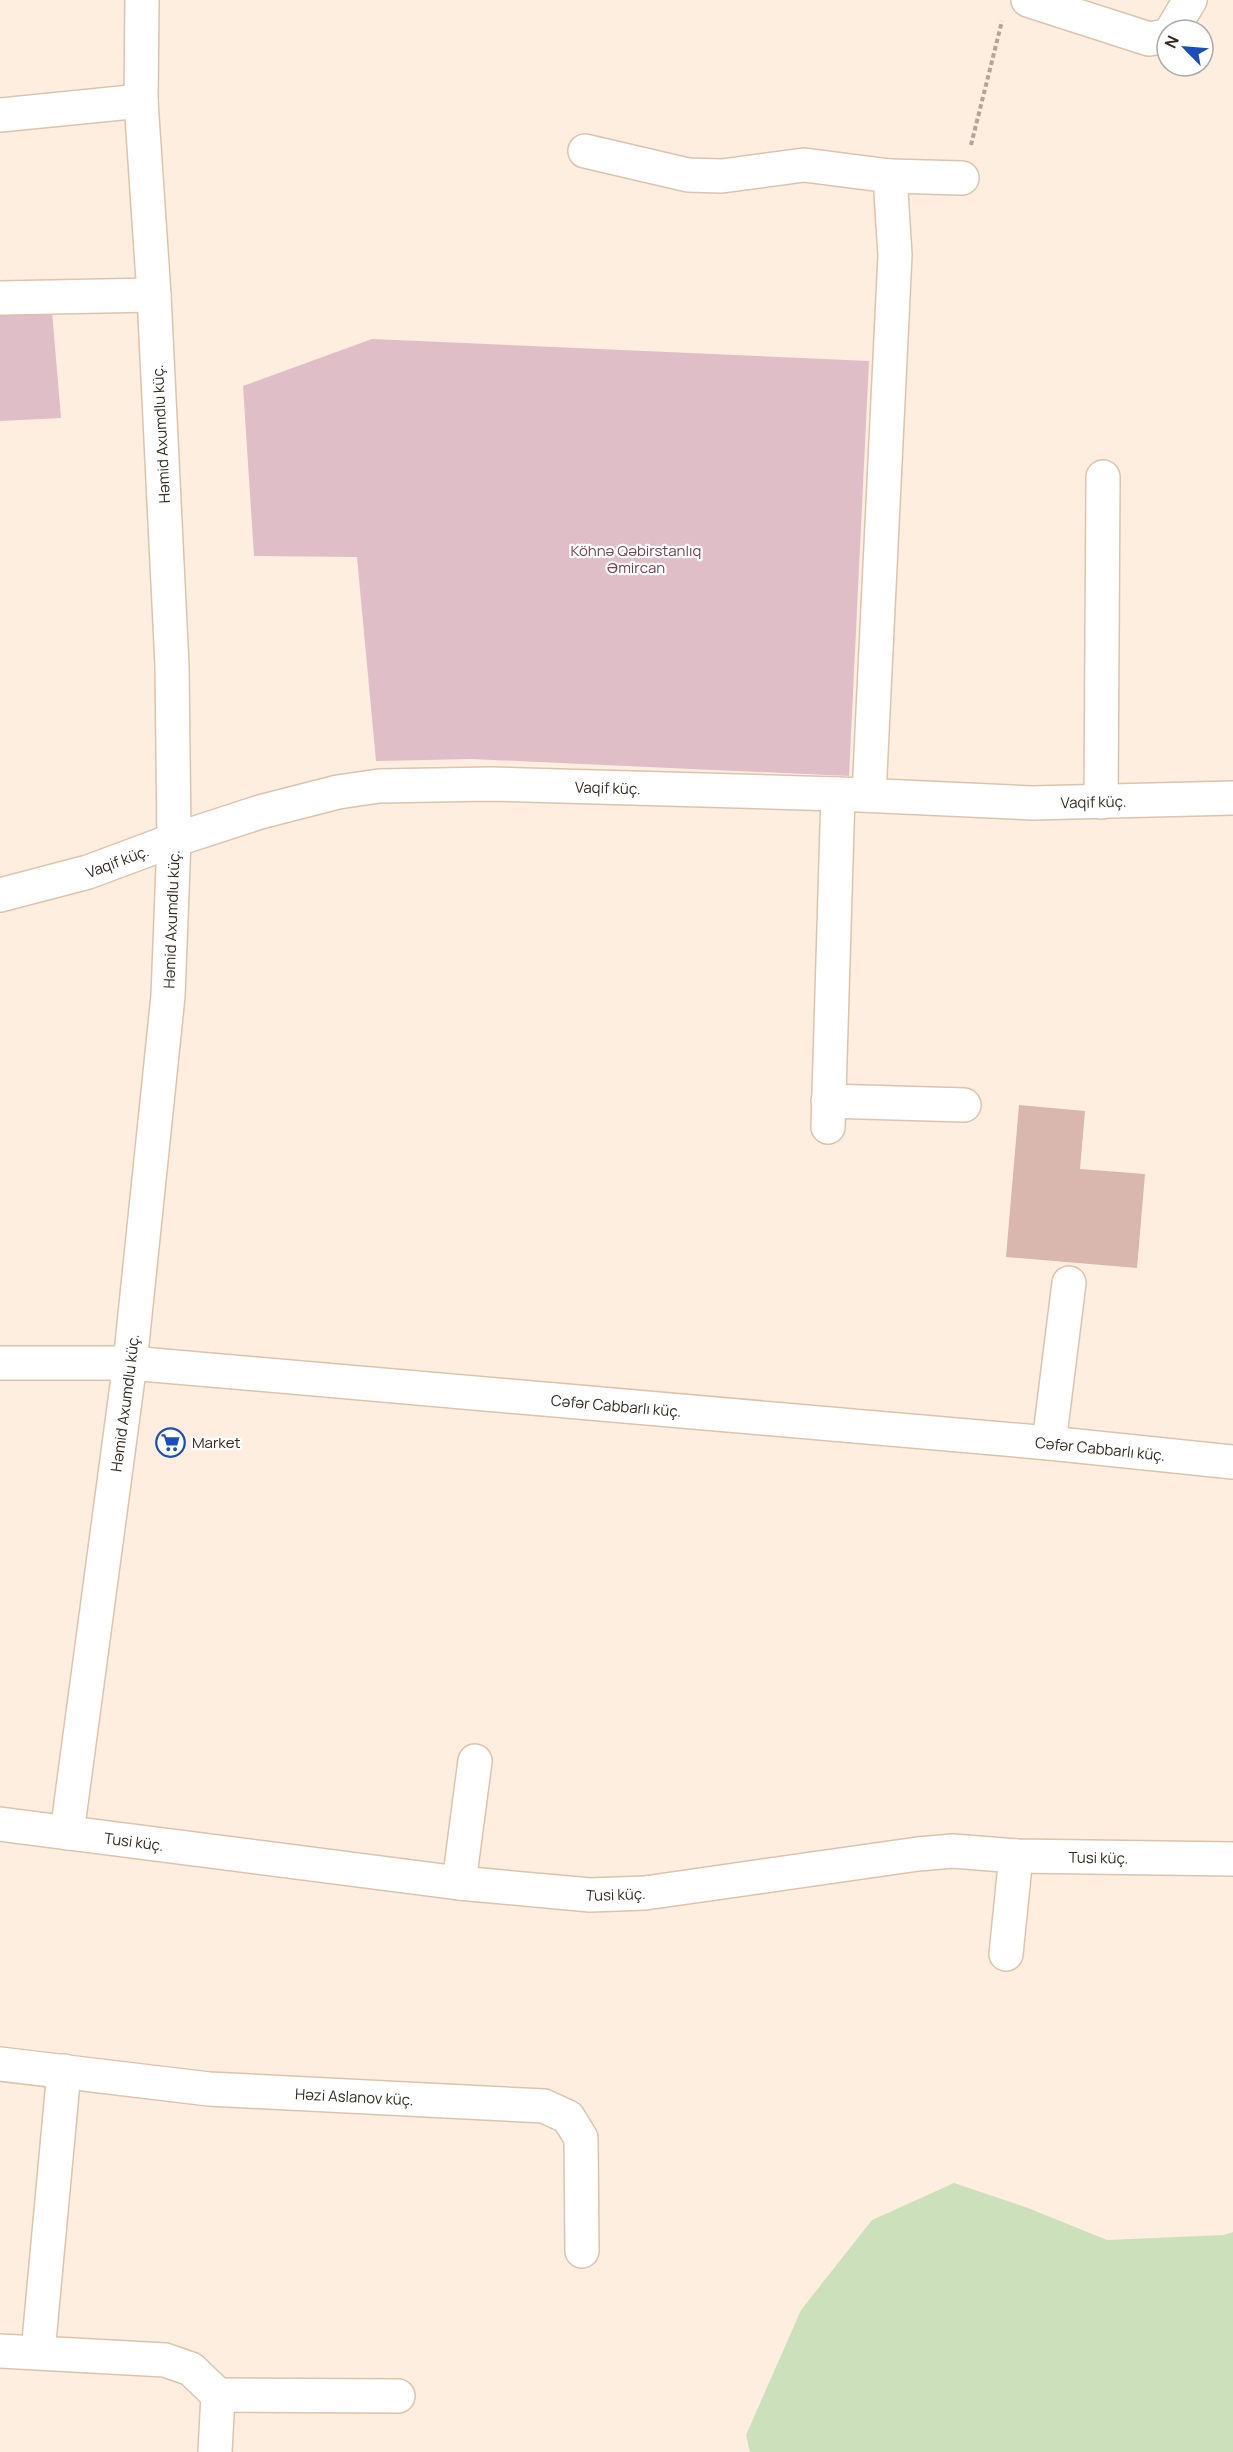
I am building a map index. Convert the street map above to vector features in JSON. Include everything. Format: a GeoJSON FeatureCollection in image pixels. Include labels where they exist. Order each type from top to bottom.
{"type":"FeatureCollection","features":[{"type":"Feature","properties":{"kind":"street","name":"Həmid Axumdlu küç."},"geometry":{"type":"LineString","coordinates":[[67,1833],[130,1363],[168,996],[174,840],[172,666],[154,295],[141,101],[142,0]]}},
{"type":"Feature","properties":{"kind":"street"},"geometry":{"type":"LineString","coordinates":[[1179,18],[1190,0]]}},
{"type":"Feature","properties":{"kind":"street"},"geometry":{"type":"LineString","coordinates":[[1016,6],[1149,39],[1155,38]]}},
{"type":"Feature","properties":{"kind":"street"},"geometry":{"type":"LineString","coordinates":[[0,115],[141,101]]}},
{"type":"Feature","properties":{"kind":"street"},"geometry":{"type":"LineString","coordinates":[[585,151],[688,175],[722,176],[804,165],[890,176],[962,178]]}},
{"type":"Feature","properties":{"kind":"street"},"geometry":{"type":"LineString","coordinates":[[890,176],[895,255],[828,1114],[964,1105]]}},
{"type":"Feature","properties":{"kind":"street"},"geometry":{"type":"LineString","coordinates":[[0,298],[154,295]]}},
{"type":"Feature","properties":{"kind":"street"},"geometry":{"type":"LineString","coordinates":[[1101,802],[1103,477]]}},
{"type":"Feature","properties":{"kind":"street","name":"Vaqif küç."},"geometry":{"type":"LineString","coordinates":[[0,895],[88,872],[174,840],[260,812],[338,792],[379,786],[492,784],[1032,803],[1233,798]]}},
{"type":"Feature","properties":{"kind":"street"},"geometry":{"type":"LineString","coordinates":[[1048,1443],[1070,1283]]}},
{"type":"Feature","properties":{"kind":"street","name":"Cəfər Cabbarlı küç."},"geometry":{"type":"LineString","coordinates":[[0,1364],[130,1363],[1048,1443],[1233,1462]]}},
{"type":"Feature","properties":{"kind":"street"},"geometry":{"type":"LineString","coordinates":[[459,1883],[475,1761]]}},
{"type":"Feature","properties":{"kind":"street","name":"Tusi küç."},"geometry":{"type":"LineString","coordinates":[[0,1824],[459,1883],[590,1895],[645,1893],[953,1851],[1016,1856],[1233,1859]]}},
{"type":"Feature","properties":{"kind":"street"},"geometry":{"type":"LineString","coordinates":[[1006,1954],[1016,1856]]}},
{"type":"Feature","properties":{"kind":"street","name":"Həzi Aslanov küç."},"geometry":{"type":"LineString","coordinates":[[0,2064],[209,2089],[544,2106],[568,2117],[581,2138],[582,2251]]}},
{"type":"Feature","properties":{"kind":"street"},"geometry":{"type":"LineString","coordinates":[[38,2352],[64,2071]]}},
{"type":"Feature","properties":{"kind":"street"},"geometry":{"type":"LineString","coordinates":[[0,2351],[165,2360],[191,2369],[218,2395],[398,2396]]}},
{"type":"Feature","properties":{"kind":"street"},"geometry":{"type":"LineString","coordinates":[[215,2452],[218,2395]]}},
{"type":"Feature","properties":{"kind":"path"},"geometry":{"type":"LineString","coordinates":[[962,178],[1016,6]]}},
{"type":"Feature","properties":{"kind":"green space"},"geometry":{"type":"Polygon","coordinates":[[[52,312],[61,418],[0,421],[0,315],[52,312]]]}},
{"type":"Feature","properties":{"kind":"green space","name":"Köhnə Qəbirstanlıq Əmircan"},"geometry":{"type":"Polygon","coordinates":[[[372,339],[869,361],[849,776],[472,759],[376,761],[357,557],[254,556],[243,386],[372,339]]]}},
{"type":"Feature","properties":{"kind":"shaded area"},"geometry":{"type":"Polygon","coordinates":[[[954,2183],[1028,2208],[1107,2240],[1224,2235],[1233,2232],[1233,2452],[750,2452],[746,2435],[801,2310],[872,2220],[954,2183]]]}},
{"type":"Feature","properties":{"kind":"building"},"geometry":{"type":"Polygon","coordinates":[[[1019,1105],[1085,1111],[1080,1169],[1145,1174],[1137,1268],[1006,1257],[1019,1105]]]}},
{"type":"Feature","properties":{"kind":"place","name":"Market"},"geometry":{"type":"Point","coordinates":[171,1442]}}]}
